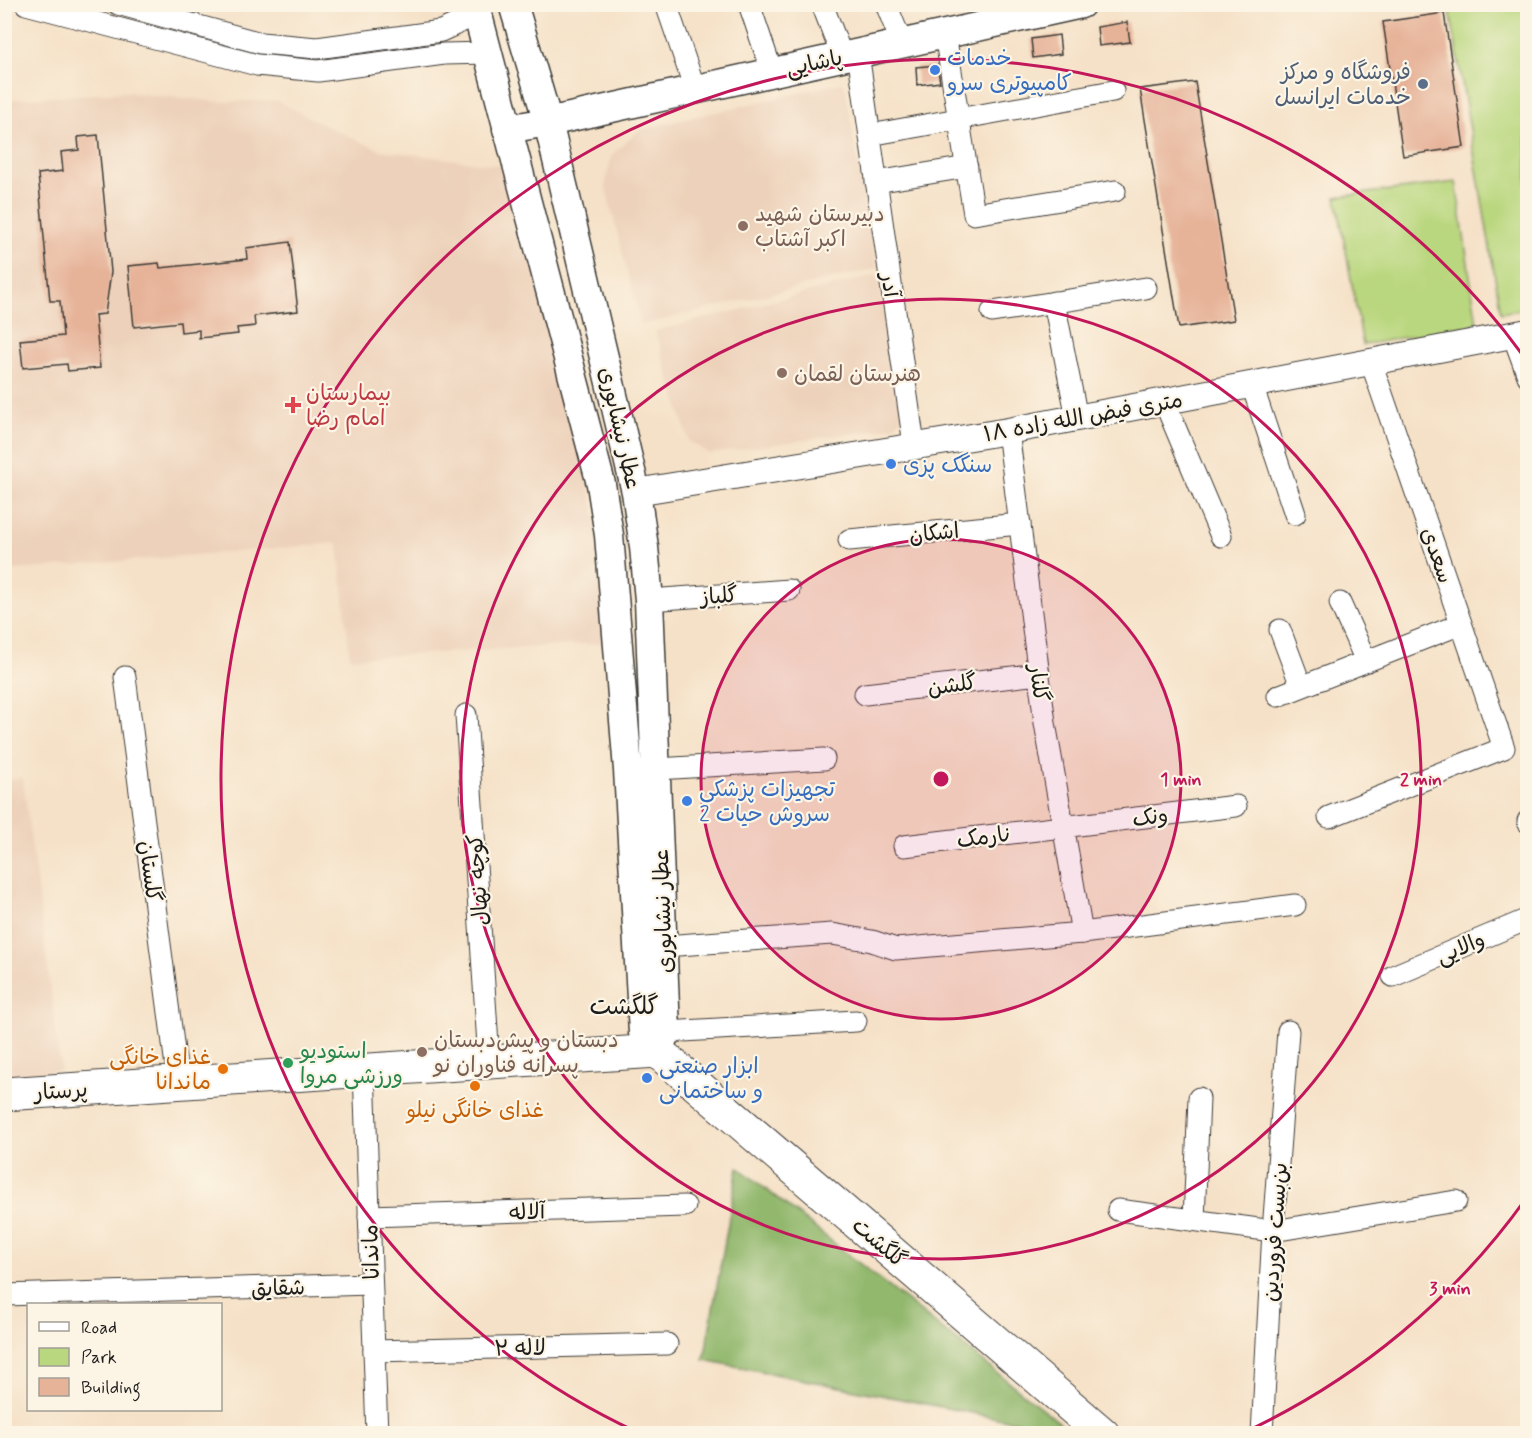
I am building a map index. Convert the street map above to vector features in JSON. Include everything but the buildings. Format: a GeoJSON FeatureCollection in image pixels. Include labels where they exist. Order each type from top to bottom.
{"type":"FeatureCollection","features":[{"type":"Feature","properties":{"kind":"main road","name":"عطار نیشابوری"},"geometry":{"type":"LineString","coordinates":[[513,4],[548,122],[636,492],[644,547],[649,600],[664,946],[655,1039]]}},
{"type":"Feature","properties":{"kind":"main road","name":"پاشایی"},"geometry":{"type":"LineString","coordinates":[[507,129],[902,44],[1026,10],[1081,4]]}},
{"type":"Feature","properties":{"kind":"main road","name":"عطار نیشابوری"},"geometry":{"type":"LineString","coordinates":[[476,9],[601,484],[609,536],[628,770],[655,1039]]}},
{"type":"Feature","properties":{"kind":"main road","name":"پرستار"},"geometry":{"type":"LineString","coordinates":[[4,1078],[488,1045],[655,1039]]}},
{"type":"Feature","properties":{"kind":"main road","name":"پرستار"},"geometry":{"type":"LineString","coordinates":[[4,1094],[364,1070],[655,1039]]}},
{"type":"Feature","properties":{"kind":"main road","name":"گلگشت"},"geometry":{"type":"LineString","coordinates":[[655,1039],[1103,1434]]}},
{"type":"Feature","properties":{"kind":"street"},"geometry":{"type":"LineString","coordinates":[[26,4],[257,65],[318,71],[444,54],[488,53]]}},
{"type":"Feature","properties":{"kind":"street"},"geometry":{"type":"LineString","coordinates":[[118,4],[261,43],[317,48],[441,31],[476,9]]}},
{"type":"Feature","properties":{"kind":"street"},"geometry":{"type":"LineString","coordinates":[[666,4],[695,89]]}},
{"type":"Feature","properties":{"kind":"street"},"geometry":{"type":"LineString","coordinates":[[749,4],[772,72]]}},
{"type":"Feature","properties":{"kind":"street","name":"آدر"},"geometry":{"type":"LineString","coordinates":[[822,4],[850,55],[870,135],[914,445]]}},
{"type":"Feature","properties":{"kind":"street"},"geometry":{"type":"LineString","coordinates":[[886,4],[902,44]]}},
{"type":"Feature","properties":{"kind":"street"},"geometry":{"type":"LineString","coordinates":[[945,34],[974,214],[1114,191]]}},
{"type":"Feature","properties":{"kind":"street"},"geometry":{"type":"LineString","coordinates":[[257,65],[261,43]]}},
{"type":"Feature","properties":{"kind":"street"},"geometry":{"type":"LineString","coordinates":[[870,135],[1113,91]]}},
{"type":"Feature","properties":{"kind":"street"},"geometry":{"type":"LineString","coordinates":[[876,182],[967,167]]}},
{"type":"Feature","properties":{"kind":"street"},"geometry":{"type":"LineString","coordinates":[[992,312],[1146,288]]}},
{"type":"Feature","properties":{"kind":"street"},"geometry":{"type":"LineString","coordinates":[[1054,302],[1077,418]]}},
{"type":"Feature","properties":{"kind":"street"},"geometry":{"type":"LineString","coordinates":[[1520,333],[1527,375]]}},
{"type":"Feature","properties":{"kind":"street","name":"۱۸ متری فیض الله زاده"},"geometry":{"type":"LineString","coordinates":[[636,492],[1008,431],[1520,333]]}},
{"type":"Feature","properties":{"kind":"street","name":"سعدی"},"geometry":{"type":"LineString","coordinates":[[1329,817],[1504,748],[1371,362]]}},
{"type":"Feature","properties":{"kind":"street"},"geometry":{"type":"LineString","coordinates":[[1252,385],[1295,514]]}},
{"type":"Feature","properties":{"kind":"street"},"geometry":{"type":"LineString","coordinates":[[1164,401],[1221,536]]}},
{"type":"Feature","properties":{"kind":"street","name":"گلنار"},"geometry":{"type":"LineString","coordinates":[[1008,431],[1039,674],[1082,933]]}},
{"type":"Feature","properties":{"kind":"street","name":"اشکان"},"geometry":{"type":"LineString","coordinates":[[849,540],[1020,524]]}},
{"type":"Feature","properties":{"kind":"street","name":"گلباز"},"geometry":{"type":"LineString","coordinates":[[649,600],[789,590]]}},
{"type":"Feature","properties":{"kind":"street"},"geometry":{"type":"LineString","coordinates":[[1340,603],[1366,661]]}},
{"type":"Feature","properties":{"kind":"street"},"geometry":{"type":"LineString","coordinates":[[1278,696],[1461,624]]}},
{"type":"Feature","properties":{"kind":"street"},"geometry":{"type":"LineString","coordinates":[[1280,630],[1300,686]]}},
{"type":"Feature","properties":{"kind":"street","name":"گلشن"},"geometry":{"type":"LineString","coordinates":[[865,694],[1039,674]]}},
{"type":"Feature","properties":{"kind":"street","name":"گلستان"},"geometry":{"type":"LineString","coordinates":[[125,677],[176,1066]]}},
{"type":"Feature","properties":{"kind":"street","name":"کوچه نهال"},"geometry":{"type":"LineString","coordinates":[[466,715],[488,1045]]}},
{"type":"Feature","properties":{"kind":"street"},"geometry":{"type":"LineString","coordinates":[[657,769],[824,759]]}},
{"type":"Feature","properties":{"kind":"street","name":"ونک"},"geometry":{"type":"LineString","coordinates":[[1063,827],[1236,806]]}},
{"type":"Feature","properties":{"kind":"street","name":"نارمک"},"geometry":{"type":"LineString","coordinates":[[904,846],[1063,827]]}},
{"type":"Feature","properties":{"kind":"street"},"geometry":{"type":"LineString","coordinates":[[664,946],[832,934],[872,941],[896,949],[1082,933],[1295,905]]}},
{"type":"Feature","properties":{"kind":"street","name":"والایی"},"geometry":{"type":"LineString","coordinates":[[1393,976],[1527,919]]}},
{"type":"Feature","properties":{"kind":"street"},"geometry":{"type":"LineString","coordinates":[[655,1039],[856,1021]]}},
{"type":"Feature","properties":{"kind":"street","name":"بن‌بست فروردین"},"geometry":{"type":"LineString","coordinates":[[1262,1434],[1273,1231],[1288,1031]]}},
{"type":"Feature","properties":{"kind":"street","name":"ماندانا"},"geometry":{"type":"LineString","coordinates":[[364,1070],[377,1434]]}},
{"type":"Feature","properties":{"kind":"street"},"geometry":{"type":"LineString","coordinates":[[1194,1220],[1198,1098]]}},
{"type":"Feature","properties":{"kind":"street"},"geometry":{"type":"LineString","coordinates":[[1118,1210],[1273,1231],[1456,1202]]}},
{"type":"Feature","properties":{"kind":"street","name":"آلاله"},"geometry":{"type":"LineString","coordinates":[[369,1216],[685,1206]]}},
{"type":"Feature","properties":{"kind":"street","name":"شقایق"},"geometry":{"type":"LineString","coordinates":[[4,1295],[371,1284]]}},
{"type":"Feature","properties":{"kind":"street","name":"لاله ۲"},"geometry":{"type":"LineString","coordinates":[[374,1351],[667,1344]]}},
{"type":"Feature","properties":{"kind":"shaded area","name":"دبیرستان شهید اکبر آشتاب"},"geometry":{"type":"Polygon","coordinates":[[[844,82],[877,268],[641,325],[605,185],[612,155],[639,130],[844,82]]]}},
{"type":"Feature","properties":{"kind":"shaded area","name":"بیمارستان امام رضا"},"geometry":{"type":"Polygon","coordinates":[[[123,92],[221,102],[276,100],[380,150],[516,168],[624,642],[350,658],[338,543],[5,571],[5,100],[123,92]]]}},
{"type":"Feature","properties":{"kind":"shaded area","name":"هنرستان لقمان"},"geometry":{"type":"Polygon","coordinates":[[[877,275],[904,415],[894,427],[709,454],[689,441],[655,331],[877,275]]]}},
{"type":"Feature","properties":{"kind":"shaded area"},"geometry":{"type":"Polygon","coordinates":[[[23,778],[61,1071],[5,1076],[5,780],[23,778]]]}},
{"type":"Feature","properties":{"kind":"green space"},"geometry":{"type":"Polygon","coordinates":[[[1449,5],[1527,5],[1527,308],[1501,313],[1449,5]]]}},
{"type":"Feature","properties":{"kind":"green space"},"geometry":{"type":"Polygon","coordinates":[[[1456,182],[1477,324],[1363,345],[1336,197],[1456,182]]]}},
{"type":"Feature","properties":{"kind":"green space"},"geometry":{"type":"Polygon","coordinates":[[[738,1167],[1073,1433],[704,1360],[738,1167]]]}},
{"type":"Feature","properties":{"kind":"place","name":"خدمات کامپیوتری سرو"},"geometry":{"type":"Point","coordinates":[935,70]}},
{"type":"Feature","properties":{"kind":"place","name":"فروشگاه و مرکز خدمات ایرانسل"},"geometry":{"type":"Point","coordinates":[1423,84]}},
{"type":"Feature","properties":{"kind":"place","name":"دبیرستان شهید اکبر آشتاب"},"geometry":{"type":"Point","coordinates":[743,226]}},
{"type":"Feature","properties":{"kind":"place","name":"هنرستان لقمان"},"geometry":{"type":"Point","coordinates":[782,373]}},
{"type":"Feature","properties":{"kind":"place","name":"بیمارستان امام رضا"},"geometry":{"type":"Point","coordinates":[293,405]}},
{"type":"Feature","properties":{"kind":"place","name":"سنگک پزی"},"geometry":{"type":"Point","coordinates":[891,464]}},
{"type":"Feature","properties":{"kind":"place","name":"تجهیزات پزشکی سروش حیات 2"},"geometry":{"type":"Point","coordinates":[687,801]}},
{"type":"Feature","properties":{"kind":"place","name":"دبستان و پیش‌دبستان پسرانه فناوران نو"},"geometry":{"type":"Point","coordinates":[422,1052]}},
{"type":"Feature","properties":{"kind":"place","name":"استودیو ورزشی مروا"},"geometry":{"type":"Point","coordinates":[288,1063]}},
{"type":"Feature","properties":{"kind":"place","name":"غذای خانگی ماندانا"},"geometry":{"type":"Point","coordinates":[223,1069]}},
{"type":"Feature","properties":{"kind":"place","name":"ابزار صنعتی و ساختمانی"},"geometry":{"type":"Point","coordinates":[647,1078]}},
{"type":"Feature","properties":{"kind":"place","name":"غذای خانگی نیلو"},"geometry":{"type":"Point","coordinates":[475,1086]}},
{"type":"Feature","properties":{"kind":"district","name":"گلگشت"},"geometry":{"type":"Point","coordinates":[624,1006]}}]}
